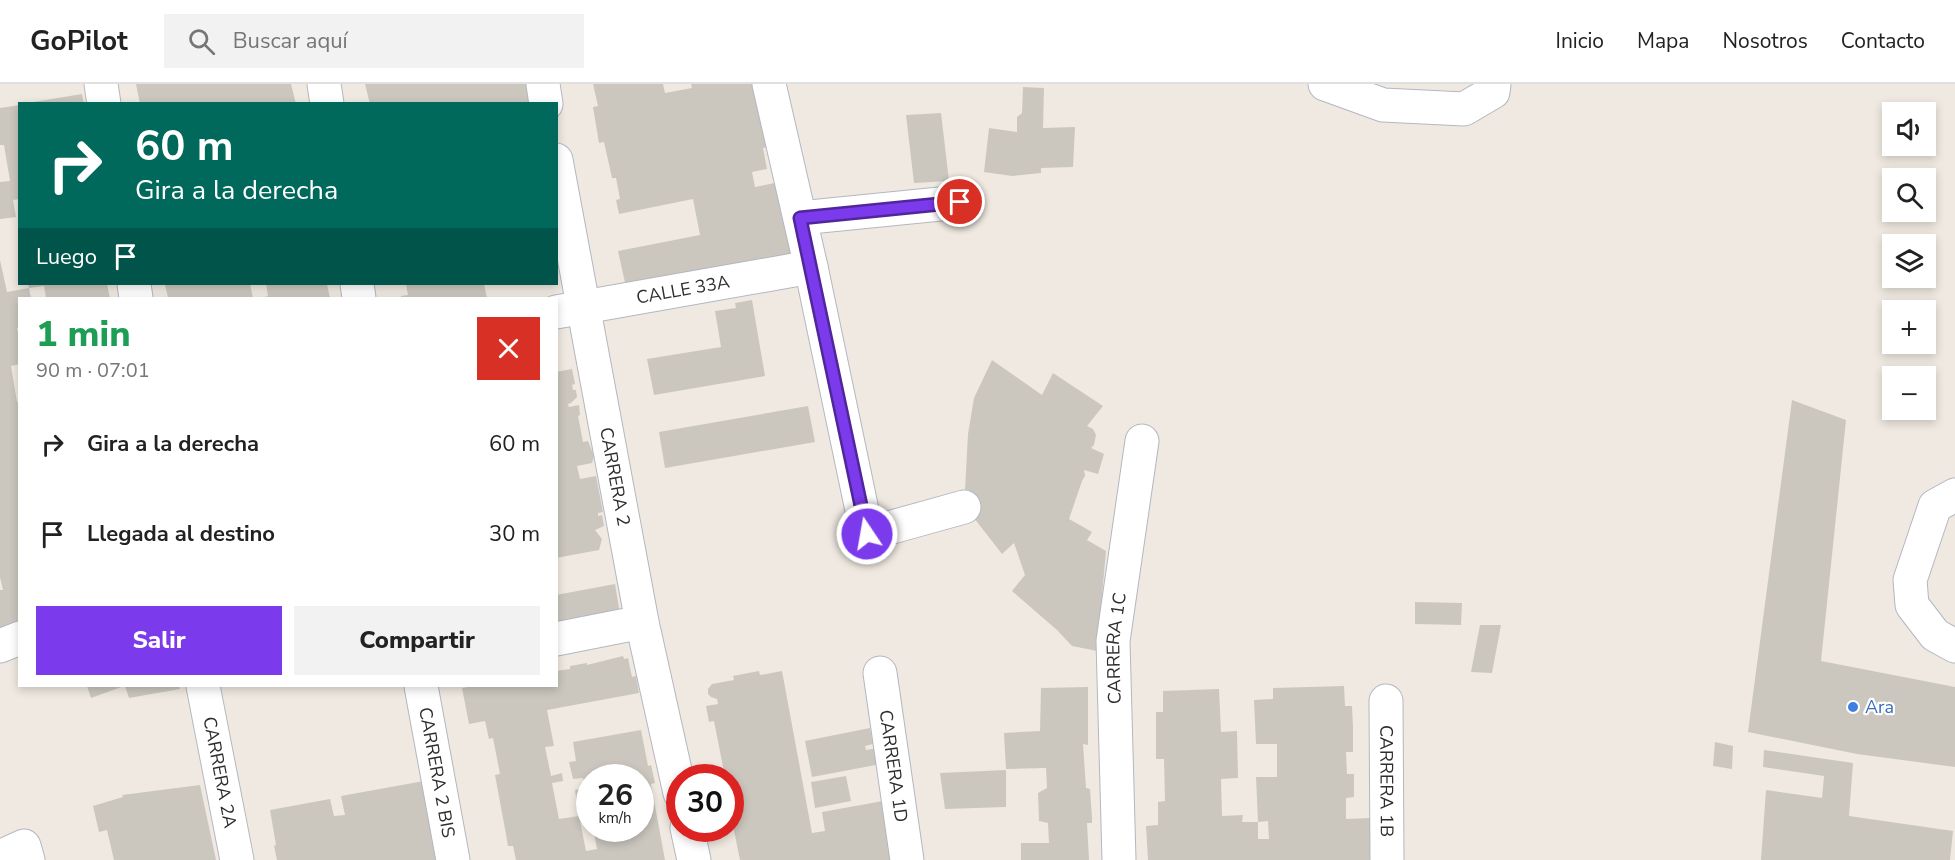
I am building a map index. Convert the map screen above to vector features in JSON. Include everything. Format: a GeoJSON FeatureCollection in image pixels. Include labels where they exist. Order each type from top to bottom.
{"type":"FeatureCollection","features":[{"type":"Feature","properties":{"kind":"street"},"geometry":{"type":"LineString","coordinates":[[101,84],[104,102]]}},
{"type":"Feature","properties":{"kind":"street"},"geometry":{"type":"LineString","coordinates":[[324,84],[327,102]]}},
{"type":"Feature","properties":{"kind":"street"},"geometry":{"type":"LineString","coordinates":[[543,84],[546,102]]}},
{"type":"Feature","properties":{"kind":"street"},"geometry":{"type":"LineString","coordinates":[[769,84],[811,267],[867,534],[964,507]]}},
{"type":"Feature","properties":{"kind":"street"},"geometry":{"type":"LineString","coordinates":[[1325,84],[1383,105],[1464,110],[1492,92],[1494,84]]}},
{"type":"Feature","properties":{"kind":"street","name":"CARRERA 2"},"geometry":{"type":"LineString","coordinates":[[558,183],[569,309],[674,764]]}},
{"type":"Feature","properties":{"kind":"street"},"geometry":{"type":"LineString","coordinates":[[800,218],[960,202]]}},
{"type":"Feature","properties":{"kind":"street","name":"CALLE 33A"},"geometry":{"type":"LineString","coordinates":[[569,309],[811,267]]}},
{"type":"Feature","properties":{"kind":"street","name":"CARRERA 1C"},"geometry":{"type":"LineString","coordinates":[[1119,860],[1113,641],[1142,441]]}},
{"type":"Feature","properties":{"kind":"street"},"geometry":{"type":"LineString","coordinates":[[1955,495],[1935,506],[1910,580],[1912,605],[1935,635],[1955,646]]}},
{"type":"Feature","properties":{"kind":"street"},"geometry":{"type":"LineString","coordinates":[[558,639],[642,622]]}},
{"type":"Feature","properties":{"kind":"street"},"geometry":{"type":"LineString","coordinates":[[0,646],[18,639]]}},
{"type":"Feature","properties":{"kind":"street","name":"CARRERA 1D"},"geometry":{"type":"LineString","coordinates":[[880,674],[907,860]]}},
{"type":"Feature","properties":{"kind":"street","name":"CARRERA 2A"},"geometry":{"type":"LineString","coordinates":[[203,687],[237,860]]}},
{"type":"Feature","properties":{"kind":"street","name":"CARRERA 2 BIS"},"geometry":{"type":"LineString","coordinates":[[421,687],[453,860]]}},
{"type":"Feature","properties":{"kind":"street","name":"CARRERA 1B"},"geometry":{"type":"LineString","coordinates":[[1386,701],[1387,860]]}},
{"type":"Feature","properties":{"kind":"street"},"geometry":{"type":"LineString","coordinates":[[690,842],[694,860]]}},
{"type":"Feature","properties":{"kind":"building"},"geometry":{"type":"Polygon","coordinates":[[[136,84],[291,84],[296,102],[215,102],[140,102],[136,84]]]}},
{"type":"Feature","properties":{"kind":"building"},"geometry":{"type":"Polygon","coordinates":[[[365,84],[529,84],[533,102],[370,102],[365,84]]]}},
{"type":"Feature","properties":{"kind":"building"},"geometry":{"type":"Polygon","coordinates":[[[593,84],[663,84],[665,93],[692,88],[691,84],[756,84],[768,147],[763,148],[767,169],[752,172],[755,187],[775,183],[782,219],[787,218],[795,254],[626,287],[618,251],[700,235],[693,199],[619,214],[616,200],[620,199],[616,178],[612,178],[604,142],[599,143],[593,107],[598,106],[593,84]]]}},
{"type":"Feature","properties":{"kind":"building"},"geometry":{"type":"Polygon","coordinates":[[[1023,87],[1044,88],[1043,128],[1075,127],[1073,167],[1041,168],[1041,173],[1012,176],[984,172],[989,128],[1017,132],[1017,117],[1022,113],[1023,87]]]}},
{"type":"Feature","properties":{"kind":"building"},"geometry":{"type":"Polygon","coordinates":[[[82,94],[84,102],[33,102],[82,94]]]}},
{"type":"Feature","properties":{"kind":"building"},"geometry":{"type":"Polygon","coordinates":[[[18,105],[18,199],[13,200],[16,217],[0,219],[0,182],[10,181],[4,145],[0,145],[0,108],[18,105]]]}},
{"type":"Feature","properties":{"kind":"building"},"geometry":{"type":"Polygon","coordinates":[[[941,113],[949,181],[914,183],[906,115],[941,113]]]}},
{"type":"Feature","properties":{"kind":"building"},"geometry":{"type":"Polygon","coordinates":[[[0,260],[7,292],[29,288],[31,297],[18,297],[18,364],[11,366],[18,402],[18,622],[0,628],[0,590],[3,590],[0,577],[0,260]]]}},
{"type":"Feature","properties":{"kind":"building"},"geometry":{"type":"Polygon","coordinates":[[[28,285],[107,285],[110,297],[46,297],[44,286],[29,288],[28,285]]]}},
{"type":"Feature","properties":{"kind":"building"},"geometry":{"type":"Polygon","coordinates":[[[165,285],[250,285],[253,297],[168,297],[165,285]]]}},
{"type":"Feature","properties":{"kind":"building"},"geometry":{"type":"Polygon","coordinates":[[[266,285],[327,285],[330,297],[264,297],[268,296],[266,285]]]}},
{"type":"Feature","properties":{"kind":"building"},"geometry":{"type":"Polygon","coordinates":[[[406,285],[484,285],[487,297],[401,297],[408,295],[406,285]]]}},
{"type":"Feature","properties":{"kind":"building"},"geometry":{"type":"Polygon","coordinates":[[[752,300],[765,376],[654,395],[647,359],[721,347],[715,311],[736,308],[735,303],[752,300]]]}},
{"type":"Feature","properties":{"kind":"building"},"geometry":{"type":"Polygon","coordinates":[[[992,360],[1042,395],[1053,373],[1103,406],[1087,426],[1093,429],[1096,435],[1091,448],[1104,454],[1098,474],[1084,470],[1085,476],[1069,519],[1092,532],[1087,540],[1106,551],[1097,651],[1072,646],[1012,591],[1025,575],[1014,543],[1002,554],[974,518],[965,490],[968,434],[974,398],[992,360]]]}},
{"type":"Feature","properties":{"kind":"building"},"geometry":{"type":"Polygon","coordinates":[[[572,369],[575,384],[572,385],[577,397],[568,404],[569,407],[579,405],[580,415],[578,416],[583,442],[588,441],[594,456],[592,463],[577,466],[580,479],[596,476],[603,512],[598,513],[598,516],[602,515],[604,526],[595,530],[602,539],[599,550],[558,558],[558,372],[572,369]]]}},
{"type":"Feature","properties":{"kind":"building"},"geometry":{"type":"Polygon","coordinates":[[[1792,400],[1846,420],[1821,661],[1955,687],[1955,767],[1857,754],[1748,732],[1792,400]]]}},
{"type":"Feature","properties":{"kind":"building"},"geometry":{"type":"Polygon","coordinates":[[[808,406],[815,442],[665,468],[659,432],[808,406]]]}},
{"type":"Feature","properties":{"kind":"building"},"geometry":{"type":"Polygon","coordinates":[[[615,584],[622,626],[558,637],[558,595],[615,584]]]}},
{"type":"Feature","properties":{"kind":"building"},"geometry":{"type":"Polygon","coordinates":[[[1415,602],[1462,603],[1461,625],[1415,624],[1415,602]]]}},
{"type":"Feature","properties":{"kind":"building"},"geometry":{"type":"Polygon","coordinates":[[[1480,625],[1501,625],[1492,673],[1471,672],[1480,625]]]}},
{"type":"Feature","properties":{"kind":"building"},"geometry":{"type":"Polygon","coordinates":[[[623,656],[624,659],[628,658],[632,677],[636,676],[639,693],[547,710],[554,746],[545,747],[551,776],[562,773],[563,781],[552,783],[559,819],[576,816],[576,842],[584,842],[586,851],[597,849],[596,842],[654,842],[654,800],[665,860],[516,860],[513,846],[508,846],[495,775],[500,774],[493,738],[489,739],[485,721],[469,724],[462,688],[558,687],[558,671],[570,669],[570,666],[587,663],[587,665],[623,656]]]}},
{"type":"Feature","properties":{"kind":"building"},"geometry":{"type":"Polygon","coordinates":[[[759,671],[760,675],[782,671],[812,833],[825,831],[822,812],[883,801],[894,860],[740,860],[736,842],[744,842],[744,764],[722,764],[714,721],[709,722],[706,706],[718,704],[717,699],[708,694],[708,689],[712,684],[734,680],[733,676],[759,671]]]}},
{"type":"Feature","properties":{"kind":"building"},"geometry":{"type":"Polygon","coordinates":[[[1344,686],[1345,706],[1352,706],[1353,727],[1353,752],[1346,752],[1347,774],[1354,774],[1354,797],[1346,798],[1346,819],[1371,818],[1372,860],[1148,860],[1146,826],[1158,825],[1158,802],[1165,801],[1164,759],[1156,759],[1156,712],[1163,712],[1163,691],[1219,689],[1221,732],[1237,731],[1238,778],[1221,779],[1222,816],[1243,815],[1242,822],[1258,822],[1256,777],[1277,777],[1277,744],[1256,744],[1254,700],[1273,699],[1273,688],[1344,686]],[[1268,821],[1258,822],[1258,839],[1269,839],[1268,821]]]}},
{"type":"Feature","properties":{"kind":"building"},"geometry":{"type":"Polygon","coordinates":[[[87,687],[121,687],[91,698],[87,687]]]}},
{"type":"Feature","properties":{"kind":"building"},"geometry":{"type":"Polygon","coordinates":[[[125,687],[179,687],[180,689],[129,698],[125,687]]]}},
{"type":"Feature","properties":{"kind":"building"},"geometry":{"type":"Polygon","coordinates":[[[1088,687],[1088,745],[1083,744],[1086,788],[1090,789],[1092,818],[1092,823],[1087,823],[1089,860],[1021,860],[1021,843],[1049,843],[1048,823],[1039,821],[1038,793],[1047,788],[1046,768],[1006,769],[1004,733],[1040,731],[1041,688],[1088,687]]]}},
{"type":"Feature","properties":{"kind":"building"},"geometry":{"type":"Polygon","coordinates":[[[870,728],[873,744],[865,746],[866,750],[878,748],[881,764],[812,777],[805,741],[870,728]]]}},
{"type":"Feature","properties":{"kind":"building"},"geometry":{"type":"Polygon","coordinates":[[[641,730],[648,764],[576,764],[576,779],[573,779],[569,762],[576,761],[573,742],[641,730]]]}},
{"type":"Feature","properties":{"kind":"building"},"geometry":{"type":"Polygon","coordinates":[[[1715,742],[1733,746],[1732,769],[1713,766],[1715,742]]]}},
{"type":"Feature","properties":{"kind":"building"},"geometry":{"type":"Polygon","coordinates":[[[1764,750],[1853,763],[1849,816],[1953,831],[1950,860],[1761,860],[1766,790],[1822,798],[1824,776],[1763,767],[1764,750]]]}},
{"type":"Feature","properties":{"kind":"building"},"geometry":{"type":"Polygon","coordinates":[[[1006,770],[1006,807],[945,809],[940,773],[1006,770]]]}},
{"type":"Feature","properties":{"kind":"building"},"geometry":{"type":"Polygon","coordinates":[[[846,776],[851,801],[815,808],[811,782],[846,776]]]}},
{"type":"Feature","properties":{"kind":"building"},"geometry":{"type":"Polygon","coordinates":[[[424,781],[438,860],[277,860],[270,810],[330,799],[334,816],[345,815],[341,796],[424,781]]]}},
{"type":"Feature","properties":{"kind":"building"},"geometry":{"type":"Polygon","coordinates":[[[200,785],[216,860],[114,860],[107,830],[99,832],[93,806],[123,797],[122,795],[200,785]]]}},
{"type":"Feature","properties":{"kind":"place","name":"Ara"},"geometry":{"type":"Point","coordinates":[1853,707]}},
{"type":"Feature","properties":{"kind":"route"},"geometry":{"type":"LineString","coordinates":[[867,534],[800,218],[960,202]]}}]}
